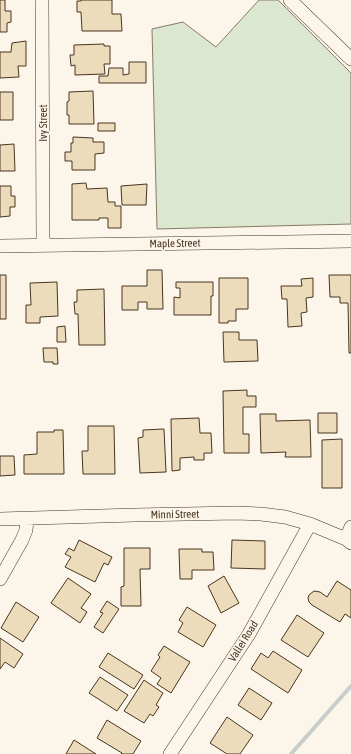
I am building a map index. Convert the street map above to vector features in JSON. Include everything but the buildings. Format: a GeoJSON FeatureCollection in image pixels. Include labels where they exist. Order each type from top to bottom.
{"type":"FeatureCollection","features":[{"type":"Feature","properties":{"kind":"street","name":"Ivy Street"},"geometry":{"type":"LineString","coordinates":[[42,0],[44,245]]}},
{"type":"Feature","properties":{"kind":"street"},"geometry":{"type":"LineString","coordinates":[[290,0],[351,59]]}},
{"type":"Feature","properties":{"kind":"street","name":"Maple Street"},"geometry":{"type":"LineString","coordinates":[[0,246],[351,241]]}},
{"type":"Feature","properties":{"kind":"street","name":"Minni Street"},"geometry":{"type":"LineString","coordinates":[[0,519],[136,515],[261,514],[285,516],[349,536]]}},
{"type":"Feature","properties":{"kind":"street"},"geometry":{"type":"LineString","coordinates":[[0,579],[22,540],[26,530],[27,519]]}},
{"type":"Feature","properties":{"kind":"street","name":"Vallei Road"},"geometry":{"type":"LineString","coordinates":[[170,754],[248,634],[310,524]]}},
{"type":"Feature","properties":{"kind":"green space"},"geometry":{"type":"Polygon","coordinates":[[[259,0],[278,0],[351,73],[351,224],[157,229],[152,29],[183,22],[216,47],[259,0]]]}},
{"type":"Feature","properties":{"kind":"waterway"},"geometry":{"type":"LineString","coordinates":[[291,754],[351,686]]}}]}
